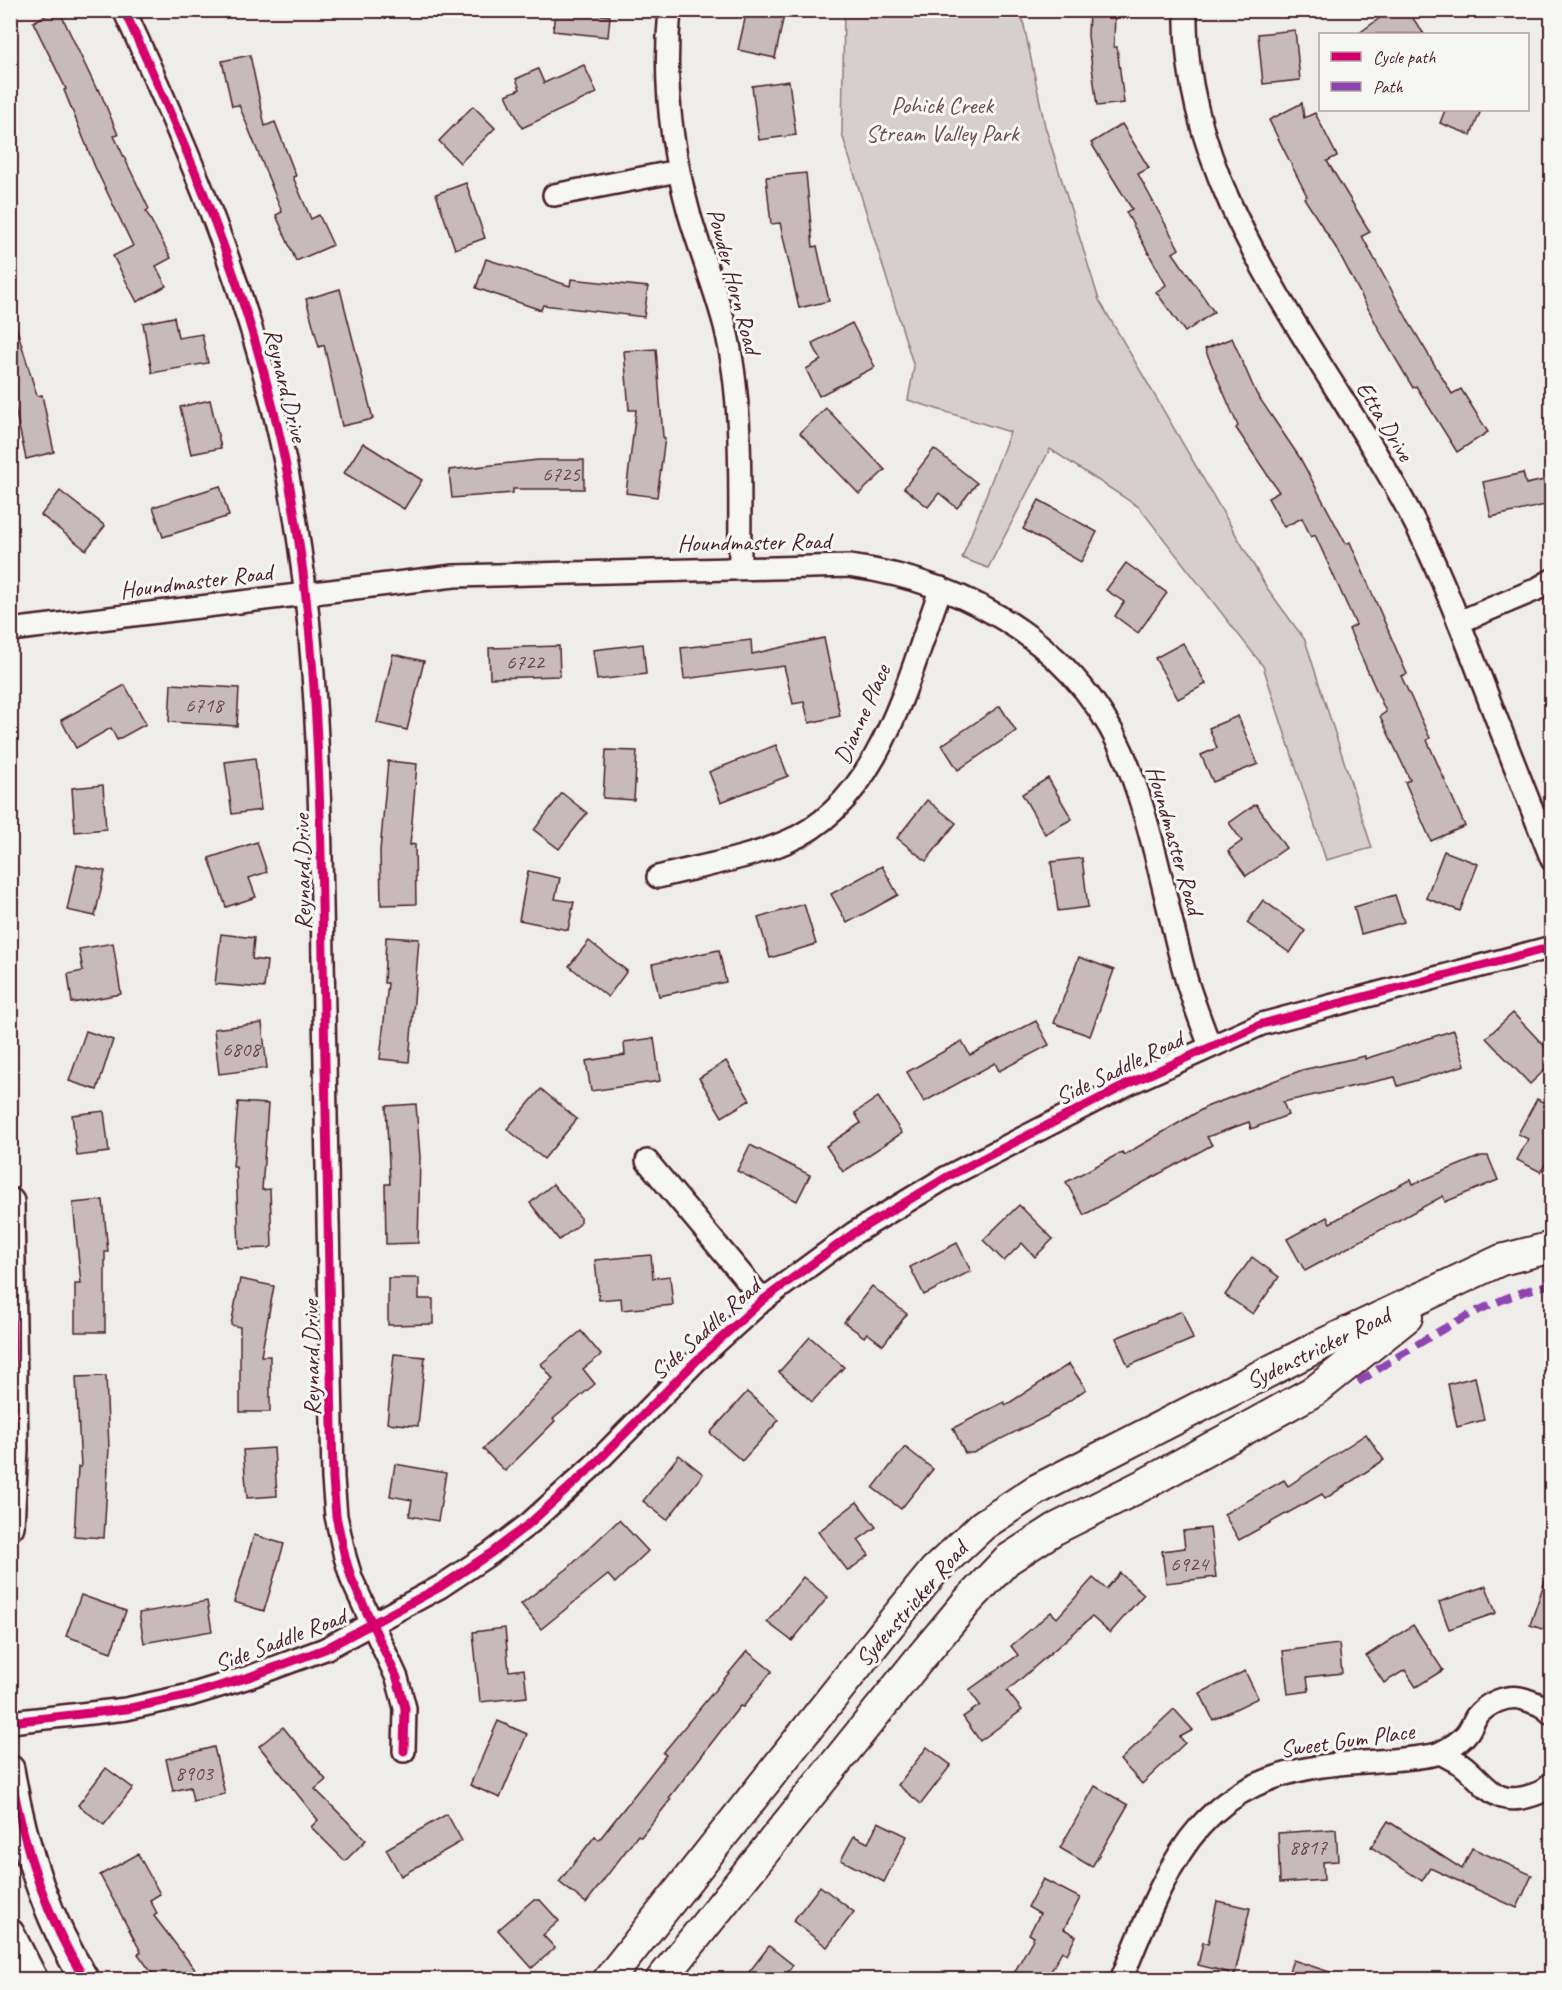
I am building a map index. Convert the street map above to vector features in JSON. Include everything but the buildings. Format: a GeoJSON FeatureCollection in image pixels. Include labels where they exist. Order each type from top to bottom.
{"type":"FeatureCollection","features":[{"type":"Feature","properties":{"kind":"main road","name":"Sydenstricker Road"},"geometry":{"type":"LineString","coordinates":[[608,1980],[934,1571],[983,1525],[1036,1490],[1323,1344],[1501,1260],[1551,1247]]}},
{"type":"Feature","properties":{"kind":"main road","name":"Sydenstricker Road"},"geometry":{"type":"LineString","coordinates":[[661,1980],[917,1662],[967,1602],[1007,1560],[1055,1528],[1147,1483],[1252,1423],[1316,1390],[1445,1287]]}},
{"type":"Feature","properties":{"kind":"street","name":"Reynard Drive"},"geometry":{"type":"LineString","coordinates":[[124,10],[187,147],[243,300],[281,441],[294,508],[312,637],[319,770],[333,1479],[336,1516],[345,1557],[397,1678],[405,1708],[404,1751]]}},
{"type":"Feature","properties":{"kind":"street","name":"Powder Horn Road"},"geometry":{"type":"LineString","coordinates":[[670,10],[668,82],[671,127],[678,171],[731,357],[738,445],[740,567]]}},
{"type":"Feature","properties":{"kind":"street","name":"Etta Drive"},"geometry":{"type":"LineString","coordinates":[[1186,10],[1188,60],[1194,96],[1212,162],[1244,234],[1414,520],[1458,622],[1551,860]]}},
{"type":"Feature","properties":{"kind":"street"},"geometry":{"type":"LineString","coordinates":[[554,195],[678,171]]}},
{"type":"Feature","properties":{"kind":"street","name":"Houndmaster Road"},"geometry":{"type":"LineString","coordinates":[[10,630],[454,576],[849,566],[882,570],[941,588],[998,614],[1032,637],[1062,665],[1101,714],[1132,775],[1150,834],[1188,982],[1210,1046]]}},
{"type":"Feature","properties":{"kind":"street"},"geometry":{"type":"LineString","coordinates":[[1458,622],[1535,590],[1551,580]]}},
{"type":"Feature","properties":{"kind":"street","name":"Dianne Place"},"geometry":{"type":"LineString","coordinates":[[658,877],[786,842],[819,824],[846,799],[865,775],[879,751],[941,588]]}},
{"type":"Feature","properties":{"kind":"street","name":"Side Saddle Road"},"geometry":{"type":"LineString","coordinates":[[10,1722],[126,1709],[190,1695],[249,1677],[325,1649],[440,1587],[530,1522],[592,1466],[696,1361],[763,1300],[854,1233],[947,1177],[1128,1083],[1210,1046],[1289,1016],[1551,947]]}},
{"type":"Feature","properties":{"kind":"street"},"geometry":{"type":"LineString","coordinates":[[647,1161],[763,1300]]}},
{"type":"Feature","properties":{"kind":"street"},"geometry":{"type":"LineString","coordinates":[[10,1202],[14,1449],[10,1526]]}},
{"type":"Feature","properties":{"kind":"street","name":"Sweet Gum Place"},"geometry":{"type":"LineString","coordinates":[[1121,1980],[1174,1860],[1197,1827],[1231,1798],[1265,1779],[1306,1768],[1440,1754],[1467,1733],[1477,1716],[1492,1702],[1516,1697],[1543,1705],[1551,1714]]}},
{"type":"Feature","properties":{"kind":"street","name":"Sweet Gum Place"},"geometry":{"type":"LineString","coordinates":[[1440,1754],[1462,1765],[1478,1782],[1498,1796],[1523,1798],[1546,1790],[1551,1782]]}},
{"type":"Feature","properties":{"kind":"street"},"geometry":{"type":"LineString","coordinates":[[10,1769],[32,1859],[52,1912],[85,1980]]}},
{"type":"Feature","properties":{"kind":"street"},"geometry":{"type":"LineString","coordinates":[[10,1933],[34,1980]]}},
{"type":"Feature","properties":{"kind":"green space","name":"Pohick Creek Stream Valley Park"},"geometry":{"type":"Polygon","coordinates":[[[844,11],[1021,11],[1045,126],[1099,300],[1267,588],[1305,640],[1372,848],[1326,860],[1263,666],[1139,507],[1050,449],[988,568],[962,558],[1010,432],[908,400],[914,367],[842,134],[844,11]]]}},
{"type":"Feature","properties":{"kind":"marked path"},"geometry":{"type":"LineString","coordinates":[[1358,1382],[1475,1312],[1526,1291],[1552,1284]]}},
{"type":"Feature","properties":{"kind":"cycle path"},"geometry":{"type":"LineString","coordinates":[[124,10],[172,116],[234,275],[267,385],[293,506],[310,634],[318,764],[333,1479],[336,1516],[352,1580],[397,1678],[405,1708],[404,1751]]}},
{"type":"Feature","properties":{"kind":"cycle path"},"geometry":{"type":"LineString","coordinates":[[10,1722],[126,1709],[190,1695],[249,1677],[325,1649],[440,1587],[491,1553],[530,1523],[593,1466],[696,1361],[763,1300],[854,1233],[947,1177],[1128,1084],[1262,1024],[1552,947]]}},
{"type":"Feature","properties":{"kind":"cycle path"},"geometry":{"type":"LineString","coordinates":[[10,1202],[14,1449],[10,1526]]}},
{"type":"Feature","properties":{"kind":"cycle path"},"geometry":{"type":"LineString","coordinates":[[10,1769],[21,1823],[37,1878],[59,1931],[85,1980]]}}]}
